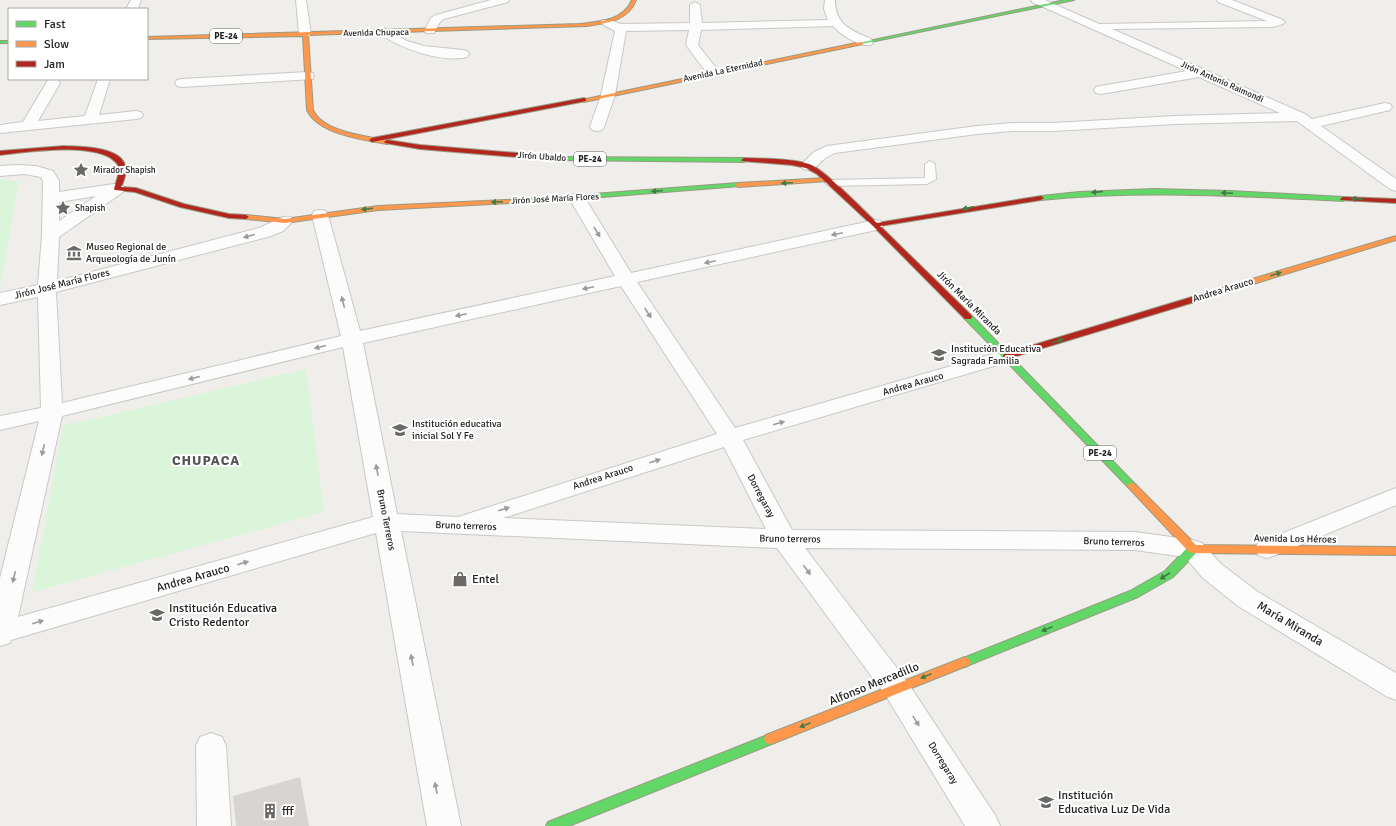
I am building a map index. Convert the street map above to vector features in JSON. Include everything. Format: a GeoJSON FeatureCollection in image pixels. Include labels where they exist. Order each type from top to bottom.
{"type":"FeatureCollection","features":[{"type":"Feature","properties":{"kind":"main road","name":"Avenida Chupaca"},"geometry":{"type":"LineString","coordinates":[[148,38],[563,27],[605,22],[618,18],[632,8],[634,0]]}},
{"type":"Feature","properties":{"kind":"main road","name":"Avenida La Eternidad"},"geometry":{"type":"LineString","coordinates":[[372,140],[608,95],[867,42],[1042,2],[1072,0]]}},
{"type":"Feature","properties":{"kind":"main road","name":"PE-24"},"geometry":{"type":"LineString","coordinates":[[305,34],[310,110],[315,119],[330,128],[372,140]]}},
{"type":"Feature","properties":{"kind":"main road","name":"Jirón Ubaldo"},"geometry":{"type":"LineString","coordinates":[[372,140],[420,147],[559,158],[748,160],[792,163],[808,166]]}},
{"type":"Feature","properties":{"kind":"main road"},"geometry":{"type":"LineString","coordinates":[[0,153],[78,148],[96,149],[108,152],[117,157],[121,163],[120,180],[117,189]]}},
{"type":"Feature","properties":{"kind":"main road","name":"Jirón María Miranda"},"geometry":{"type":"LineString","coordinates":[[808,166],[828,181],[875,225],[1008,356],[1193,549]]}},
{"type":"Feature","properties":{"kind":"main road","name":"Jirón José María Flores"},"geometry":{"type":"LineString","coordinates":[[117,189],[136,190],[182,206],[229,216],[285,221],[378,208],[578,198],[702,187],[828,181]]}},
{"type":"Feature","properties":{"kind":"main road"},"geometry":{"type":"LineString","coordinates":[[875,225],[974,207],[1051,196],[1117,191],[1153,190],[1396,201]]}},
{"type":"Feature","properties":{"kind":"main road","name":"Andrea Arauco"},"geometry":{"type":"LineString","coordinates":[[1008,356],[1396,238]]}},
{"type":"Feature","properties":{"kind":"main road","name":"Avenida Los Héroes"},"geometry":{"type":"LineString","coordinates":[[1193,549],[1396,551]]}},
{"type":"Feature","properties":{"kind":"main road","name":"Alfonso Mercadillo"},"geometry":{"type":"LineString","coordinates":[[553,826],[1134,594],[1169,574],[1193,549]]}},
{"type":"Feature","properties":{"kind":"street"},"geometry":{"type":"LineString","coordinates":[[302,0],[305,34]]}},
{"type":"Feature","properties":{"kind":"street"},"geometry":{"type":"LineString","coordinates":[[430,31],[435,20],[440,17],[504,0]]}},
{"type":"Feature","properties":{"kind":"street"},"geometry":{"type":"LineString","coordinates":[[830,0],[830,14],[835,23],[849,33],[867,42]]}},
{"type":"Feature","properties":{"kind":"street"},"geometry":{"type":"LineString","coordinates":[[1096,26],[1273,24],[1279,22],[1222,0]]}},
{"type":"Feature","properties":{"kind":"street","name":"Jirón Antonio Raimondi"},"geometry":{"type":"LineString","coordinates":[[1042,2],[1304,120],[1396,186]]}},
{"type":"Feature","properties":{"kind":"street"},"geometry":{"type":"LineString","coordinates":[[695,5],[696,25],[692,45],[714,73]]}},
{"type":"Feature","properties":{"kind":"street"},"geometry":{"type":"LineString","coordinates":[[605,22],[619,28],[696,25],[835,23]]}},
{"type":"Feature","properties":{"kind":"street"},"geometry":{"type":"LineString","coordinates":[[597,126],[608,95],[621,29],[619,28]]}},
{"type":"Feature","properties":{"kind":"street"},"geometry":{"type":"LineString","coordinates":[[384,32],[406,46],[440,53],[463,54]]}},
{"type":"Feature","properties":{"kind":"street"},"geometry":{"type":"LineString","coordinates":[[1101,90],[1200,73]]}},
{"type":"Feature","properties":{"kind":"street"},"geometry":{"type":"LineString","coordinates":[[182,83],[308,76]]}},
{"type":"Feature","properties":{"kind":"street"},"geometry":{"type":"LineString","coordinates":[[91,119],[104,80]]}},
{"type":"Feature","properties":{"kind":"street"},"geometry":{"type":"LineString","coordinates":[[28,126],[53,83]]}},
{"type":"Feature","properties":{"kind":"street"},"geometry":{"type":"LineString","coordinates":[[808,166],[819,154],[832,149],[977,130],[1012,127],[1087,126],[1174,120],[1304,120],[1385,107]]}},
{"type":"Feature","properties":{"kind":"street"},"geometry":{"type":"LineString","coordinates":[[0,129],[136,115]]}},
{"type":"Feature","properties":{"kind":"street"},"geometry":{"type":"LineString","coordinates":[[0,171],[27,169],[40,171],[48,174],[51,181],[51,235],[48,289],[52,412],[0,633]]}},
{"type":"Feature","properties":{"kind":"street"},"geometry":{"type":"LineString","coordinates":[[50,198],[117,189]]}},
{"type":"Feature","properties":{"kind":"street"},"geometry":{"type":"LineString","coordinates":[[51,235],[117,189]]}},
{"type":"Feature","properties":{"kind":"street","name":"Dorregaray"},"geometry":{"type":"LineString","coordinates":[[578,198],[626,280],[730,437],[784,539],[896,688],[983,826]]}},
{"type":"Feature","properties":{"kind":"street","name":"Bruno Terreros"},"geometry":{"type":"LineString","coordinates":[[320,215],[352,339],[444,826]]}},
{"type":"Feature","properties":{"kind":"street","name":"Jirón José María Flores"},"geometry":{"type":"LineString","coordinates":[[0,299],[48,289],[265,232],[277,227],[285,221]]}},
{"type":"Feature","properties":{"kind":"street"},"geometry":{"type":"LineString","coordinates":[[0,423],[52,412],[352,339],[875,225]]}},
{"type":"Feature","properties":{"kind":"street","name":"Andrea Arauco"},"geometry":{"type":"LineString","coordinates":[[454,525],[730,437],[1008,356]]}},
{"type":"Feature","properties":{"kind":"street"},"geometry":{"type":"LineString","coordinates":[[1267,549],[1396,496]]}},
{"type":"Feature","properties":{"kind":"street","name":"Andrea Arauco"},"geometry":{"type":"LineString","coordinates":[[0,633],[386,522]]}},
{"type":"Feature","properties":{"kind":"street","name":"Bruno terreros"},"geometry":{"type":"LineString","coordinates":[[386,522],[784,539],[1134,541],[1193,549]]}},
{"type":"Feature","properties":{"kind":"street","name":"María Miranda"},"geometry":{"type":"LineString","coordinates":[[1193,549],[1212,571],[1248,599],[1396,688]]}},
{"type":"Feature","properties":{"kind":"street"},"geometry":{"type":"LineString","coordinates":[[211,746],[214,826]]}},
{"type":"Feature","properties":{"kind":"lane"},"geometry":{"type":"LineString","coordinates":[[828,181],[927,181],[931,179],[930,164]]}},
{"type":"Feature","properties":{"kind":"green space"},"geometry":{"type":"Polygon","coordinates":[[[0,179],[19,182],[0,288],[0,179]]]}},
{"type":"Feature","properties":{"kind":"green space"},"geometry":{"type":"Polygon","coordinates":[[[306,369],[324,512],[32,592],[63,426],[306,369]]]}},
{"type":"Feature","properties":{"kind":"building","name":"fff"},"geometry":{"type":"Polygon","coordinates":[[[300,777],[309,826],[236,826],[233,796],[300,777]]]}},
{"type":"Feature","properties":{"kind":"traffic: fast"},"geometry":{"type":"LineString","coordinates":[[861,43],[1072,0]]}},
{"type":"Feature","properties":{"kind":"traffic: fast"},"geometry":{"type":"LineString","coordinates":[[0,42],[8,42]]}},
{"type":"Feature","properties":{"kind":"traffic: fast"},"geometry":{"type":"LineString","coordinates":[[554,158],[744,160]]}},
{"type":"Feature","properties":{"kind":"traffic: fast"},"geometry":{"type":"LineString","coordinates":[[527,201],[738,185]]}},
{"type":"Feature","properties":{"kind":"traffic: fast"},"geometry":{"type":"LineString","coordinates":[[1041,198],[1079,194],[1154,191],[1230,193],[1343,199]]}},
{"type":"Feature","properties":{"kind":"traffic: fast"},"geometry":{"type":"LineString","coordinates":[[968,317],[1132,486]]}},
{"type":"Feature","properties":{"kind":"traffic: fast"},"geometry":{"type":"LineString","coordinates":[[965,662],[1134,594],[1169,574],[1193,549]]}},
{"type":"Feature","properties":{"kind":"traffic: fast"},"geometry":{"type":"LineString","coordinates":[[553,826],[770,739]]}},
{"type":"Feature","properties":{"kind":"traffic: slow"},"geometry":{"type":"LineString","coordinates":[[305,34],[579,25],[603,22],[619,17],[626,13],[634,0]]}},
{"type":"Feature","properties":{"kind":"traffic: slow"},"geometry":{"type":"LineString","coordinates":[[148,38],[305,34],[311,113],[320,123],[338,131],[387,142]]}},
{"type":"Feature","properties":{"kind":"traffic: slow"},"geometry":{"type":"LineString","coordinates":[[584,100],[861,43]]}},
{"type":"Feature","properties":{"kind":"traffic: slow"},"geometry":{"type":"LineString","coordinates":[[738,185],[826,180]]}},
{"type":"Feature","properties":{"kind":"traffic: slow"},"geometry":{"type":"LineString","coordinates":[[246,217],[285,221],[378,208],[527,201]]}},
{"type":"Feature","properties":{"kind":"traffic: slow"},"geometry":{"type":"LineString","coordinates":[[1208,295],[1396,238]]}},
{"type":"Feature","properties":{"kind":"traffic: slow"},"geometry":{"type":"LineString","coordinates":[[1132,486],[1193,549],[1396,551]]}},
{"type":"Feature","properties":{"kind":"traffic: slow"},"geometry":{"type":"LineString","coordinates":[[770,739],[965,662]]}},
{"type":"Feature","properties":{"kind":"traffic: jam"},"geometry":{"type":"LineString","coordinates":[[372,140],[584,100]]}},
{"type":"Feature","properties":{"kind":"traffic: jam"},"geometry":{"type":"LineString","coordinates":[[387,142],[420,147],[554,158]]}},
{"type":"Feature","properties":{"kind":"traffic: jam"},"geometry":{"type":"LineString","coordinates":[[0,153],[64,148],[98,151],[112,155],[120,162],[122,176],[117,189],[136,190],[182,206],[229,216],[246,217]]}},
{"type":"Feature","properties":{"kind":"traffic: jam"},"geometry":{"type":"LineString","coordinates":[[744,160],[792,163],[808,166],[819,173],[875,225],[968,317]]}},
{"type":"Feature","properties":{"kind":"traffic: jam"},"geometry":{"type":"LineString","coordinates":[[875,225],[1041,198]]}},
{"type":"Feature","properties":{"kind":"traffic: jam"},"geometry":{"type":"LineString","coordinates":[[1343,199],[1396,201]]}},
{"type":"Feature","properties":{"kind":"traffic: jam"},"geometry":{"type":"LineString","coordinates":[[1007,356],[1208,295]]}},
{"type":"Feature","properties":{"kind":"place","name":"Mirador Shapish"},"geometry":{"type":"Point","coordinates":[81,170]}},
{"type":"Feature","properties":{"kind":"place","name":"Shapish"},"geometry":{"type":"Point","coordinates":[63,208]}},
{"type":"Feature","properties":{"kind":"place","name":"Museo Regional de Arqueología de Junín"},"geometry":{"type":"Point","coordinates":[74,253]}},
{"type":"Feature","properties":{"kind":"place","name":"Institución Educativa Sagrada Familia"},"geometry":{"type":"Point","coordinates":[939,355]}},
{"type":"Feature","properties":{"kind":"place","name":"Institución educativa inicial Sol Y Fe"},"geometry":{"type":"Point","coordinates":[400,430]}},
{"type":"Feature","properties":{"kind":"place","name":"Entel"},"geometry":{"type":"Point","coordinates":[460,579]}},
{"type":"Feature","properties":{"kind":"place","name":"Institución Educativa Cristo Redentor"},"geometry":{"type":"Point","coordinates":[157,615]}},
{"type":"Feature","properties":{"kind":"place","name":"Institución Educativa Luz De Vida"},"geometry":{"type":"Point","coordinates":[1046,802]}},
{"type":"Feature","properties":{"kind":"place","name":"fff"},"geometry":{"type":"Point","coordinates":[270,811]}},
{"type":"Feature","properties":{"kind":"district","name":"CHUPACA"},"geometry":{"type":"Point","coordinates":[206,460]}}]}
